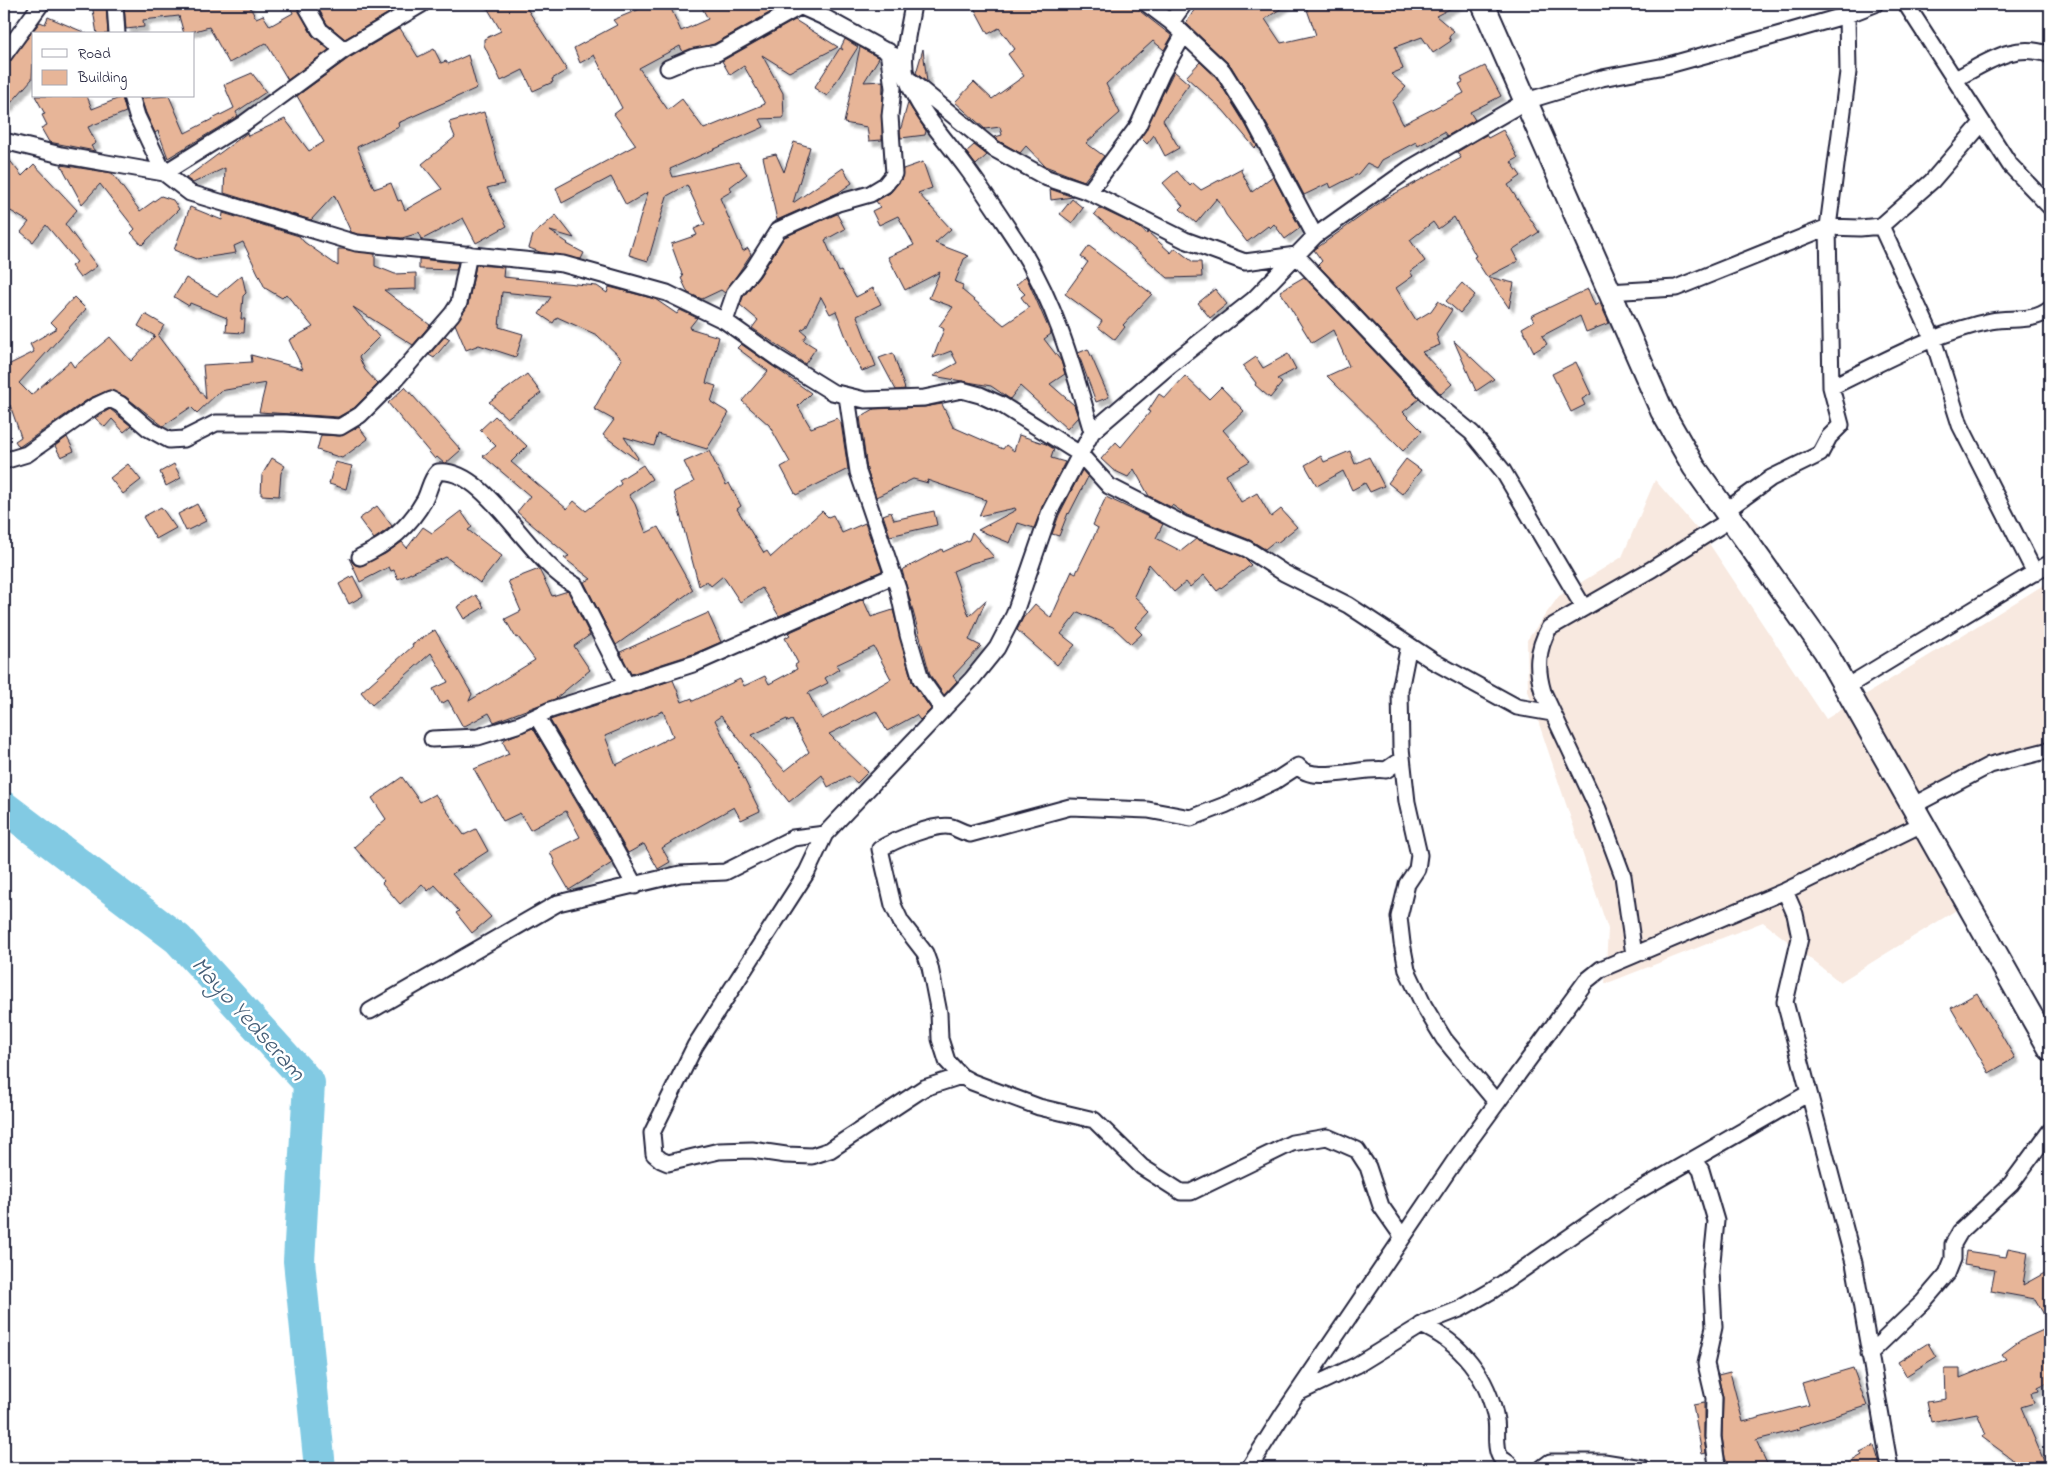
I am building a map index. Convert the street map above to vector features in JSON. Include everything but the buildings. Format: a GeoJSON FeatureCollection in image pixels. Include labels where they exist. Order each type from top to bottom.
{"type":"FeatureCollection","features":[{"type":"Feature","properties":{"kind":"street"},"geometry":{"type":"LineString","coordinates":[[4,55],[41,4]]}},
{"type":"Feature","properties":{"kind":"street"},"geometry":{"type":"LineString","coordinates":[[115,4],[117,32]]}},
{"type":"Feature","properties":{"kind":"street"},"geometry":{"type":"LineString","coordinates":[[305,4],[320,30],[344,50]]}},
{"type":"Feature","properties":{"kind":"street"},"geometry":{"type":"LineString","coordinates":[[4,141],[61,155],[164,173],[243,124],[344,50],[422,4]]}},
{"type":"Feature","properties":{"kind":"street"},"geometry":{"type":"LineString","coordinates":[[913,4],[906,70],[914,93],[932,122],[969,171],[1018,244],[1043,288],[1066,342],[1092,432]]}},
{"type":"Feature","properties":{"kind":"street"},"geometry":{"type":"LineString","coordinates":[[1147,4],[1171,22],[1183,36],[1202,50],[1223,70],[1252,117],[1315,236]]}},
{"type":"Feature","properties":{"kind":"street"},"geometry":{"type":"LineString","coordinates":[[1171,22],[1184,4]]}},
{"type":"Feature","properties":{"kind":"street"},"geometry":{"type":"LineString","coordinates":[[1483,4],[1608,292],[1662,411],[1694,467],[1825,651],[2050,1049]]}},
{"type":"Feature","properties":{"kind":"street"},"geometry":{"type":"LineString","coordinates":[[961,1076],[924,1088],[830,1150],[812,1156],[786,1155],[752,1150],[720,1151],[668,1163],[654,1154],[652,1134],[695,1046],[807,872],[825,834],[972,679],[997,648],[1014,615],[1050,511],[1092,432],[1169,366],[1253,300],[1315,236],[1409,169],[1526,101],[1602,78],[1665,66],[1847,16],[1875,4]]}},
{"type":"Feature","properties":{"kind":"street"},"geometry":{"type":"LineString","coordinates":[[1906,4],[2010,165],[2050,207]]}},
{"type":"Feature","properties":{"kind":"street"},"geometry":{"type":"LineString","coordinates":[[668,68],[694,57],[717,54],[798,5],[821,10],[888,51],[906,70],[994,149],[1047,178],[1089,192],[1184,240],[1245,262],[1296,255]]}},
{"type":"Feature","properties":{"kind":"street"},"geometry":{"type":"LineString","coordinates":[[1634,955],[1623,876],[1598,809],[1552,712],[1538,675],[1538,658],[1542,641],[1549,628],[1584,608],[1728,515],[1771,478],[1820,454],[1829,437],[1841,426],[1831,387],[1828,227],[1848,72],[1847,16]]}},
{"type":"Feature","properties":{"kind":"street"},"geometry":{"type":"LineString","coordinates":[[1089,192],[1138,126],[1162,73],[1183,36]]}},
{"type":"Feature","properties":{"kind":"street"},"geometry":{"type":"LineString","coordinates":[[1955,78],[2009,52],[2027,49],[2050,55]]}},
{"type":"Feature","properties":{"kind":"street"},"geometry":{"type":"LineString","coordinates":[[725,321],[735,292],[752,271],[778,230],[838,203],[870,194],[885,186],[894,174],[890,116],[893,88],[888,51]]}},
{"type":"Feature","properties":{"kind":"street"},"geometry":{"type":"LineString","coordinates":[[131,98],[137,116],[164,173],[190,193],[356,243],[563,264],[667,293],[725,321],[777,358],[832,392],[847,396],[865,400],[924,398],[962,390],[980,395],[1002,406],[1080,454],[1109,486],[1183,524],[1247,549],[1284,573],[1348,605],[1408,645],[1517,707],[1552,712]]}},
{"type":"Feature","properties":{"kind":"street"},"geometry":{"type":"LineString","coordinates":[[1608,292],[1676,288],[1828,227],[1860,228],[1881,226],[1932,181],[1982,123]]}},
{"type":"Feature","properties":{"kind":"street"},"geometry":{"type":"LineString","coordinates":[[1881,226],[1933,339],[1960,425],[2035,573]]}},
{"type":"Feature","properties":{"kind":"street"},"geometry":{"type":"LineString","coordinates":[[4,462],[27,454],[95,406],[110,399],[120,404],[149,429],[169,440],[184,439],[216,423],[285,423],[340,427],[367,408],[452,314],[459,303],[469,254]]}},
{"type":"Feature","properties":{"kind":"street"},"geometry":{"type":"LineString","coordinates":[[1296,255],[1438,405],[1472,433],[1503,471],[1584,608]]}},
{"type":"Feature","properties":{"kind":"street"},"geometry":{"type":"LineString","coordinates":[[1831,387],[1933,339],[1991,321],[2030,319],[2050,309]]}},
{"type":"Feature","properties":{"kind":"street"},"geometry":{"type":"LineString","coordinates":[[847,396],[858,472],[893,576],[921,679],[943,710]]}},
{"type":"Feature","properties":{"kind":"street"},"geometry":{"type":"LineString","coordinates":[[360,557],[386,545],[411,521],[426,498],[431,480],[438,472],[449,470],[465,478],[483,493],[547,565],[565,581],[575,585],[626,686]]}},
{"type":"Feature","properties":{"kind":"street"},"geometry":{"type":"LineString","coordinates":[[1846,687],[2050,563]]}},
{"type":"Feature","properties":{"kind":"street"},"geometry":{"type":"LineString","coordinates":[[432,739],[478,737],[520,724],[550,710],[696,663],[893,576]]}},
{"type":"Feature","properties":{"kind":"street"},"geometry":{"type":"LineString","coordinates":[[1408,645],[1400,690],[1402,759],[1407,802],[1419,855],[1417,869],[1407,884],[1399,917],[1407,970],[1424,1006],[1444,1039],[1497,1103]]}},
{"type":"Feature","properties":{"kind":"street"},"geometry":{"type":"LineString","coordinates":[[537,717],[604,829],[635,886]]}},
{"type":"Feature","properties":{"kind":"street"},"geometry":{"type":"LineString","coordinates":[[1249,1468],[1282,1414],[1299,1393],[1402,1236],[1586,981],[1601,970],[1634,955],[1785,891],[1917,815],[1990,765],[2050,750]]}},
{"type":"Feature","properties":{"kind":"street"},"geometry":{"type":"LineString","coordinates":[[1402,759],[1386,770],[1374,768],[1336,774],[1312,774],[1301,770],[1298,766],[1266,785],[1225,805],[1191,818],[1148,810],[1070,807],[970,834],[958,832],[952,827],[940,826],[898,839],[880,849],[893,906],[907,930],[925,953],[930,966],[939,1013],[940,1039],[947,1061],[961,1076],[972,1082],[1039,1107],[1094,1120],[1142,1167],[1181,1192],[1191,1192],[1292,1143],[1327,1137],[1356,1150],[1368,1166],[1382,1206],[1402,1236]]}},
{"type":"Feature","properties":{"kind":"street"},"geometry":{"type":"LineString","coordinates":[[370,1010],[558,903],[680,874],[725,872],[793,838],[825,834]]}},
{"type":"Feature","properties":{"kind":"street"},"geometry":{"type":"LineString","coordinates":[[1785,891],[1796,914],[1800,938],[1785,1002],[1854,1263],[1890,1468]]}},
{"type":"Feature","properties":{"kind":"street"},"geometry":{"type":"LineString","coordinates":[[1299,1393],[1357,1365],[1421,1325],[1460,1309],[1494,1290],[1624,1199],[1809,1093]]}},
{"type":"Feature","properties":{"kind":"street"},"geometry":{"type":"LineString","coordinates":[[1869,1354],[1923,1302],[1947,1274],[1952,1259],[1953,1244],[1960,1232],[2011,1184],[2050,1131]]}},
{"type":"Feature","properties":{"kind":"street"},"geometry":{"type":"LineString","coordinates":[[1694,1160],[1701,1170],[1716,1221],[1711,1271],[1714,1327],[1706,1364],[1714,1398],[1712,1437],[1717,1465],[1715,1468]]}},
{"type":"Feature","properties":{"kind":"street"},"geometry":{"type":"LineString","coordinates":[[1421,1325],[1441,1333],[1479,1372],[1496,1420],[1497,1445],[1501,1458],[1510,1465],[1507,1468]]}},
{"type":"Feature","properties":{"kind":"street"},"geometry":{"type":"LineString","coordinates":[[1542,1468],[1550,1462],[1604,1462],[1642,1468]]}},
{"type":"Feature","properties":{"kind":"shaded area"},"geometry":{"type":"Polygon","coordinates":[[[1655,480],[1708,542],[1826,719],[2050,581],[2050,744],[1920,790],[1971,901],[1840,982],[1763,922],[1605,984],[1608,929],[1528,691],[1527,640],[1559,596],[1622,557],[1655,480]]]}},
{"type":"Feature","properties":{"kind":"waterway","name":"Mayo Yedseram"},"geometry":{"type":"LineString","coordinates":[[4,807],[178,939],[309,1083],[299,1261],[320,1468]]}}]}
